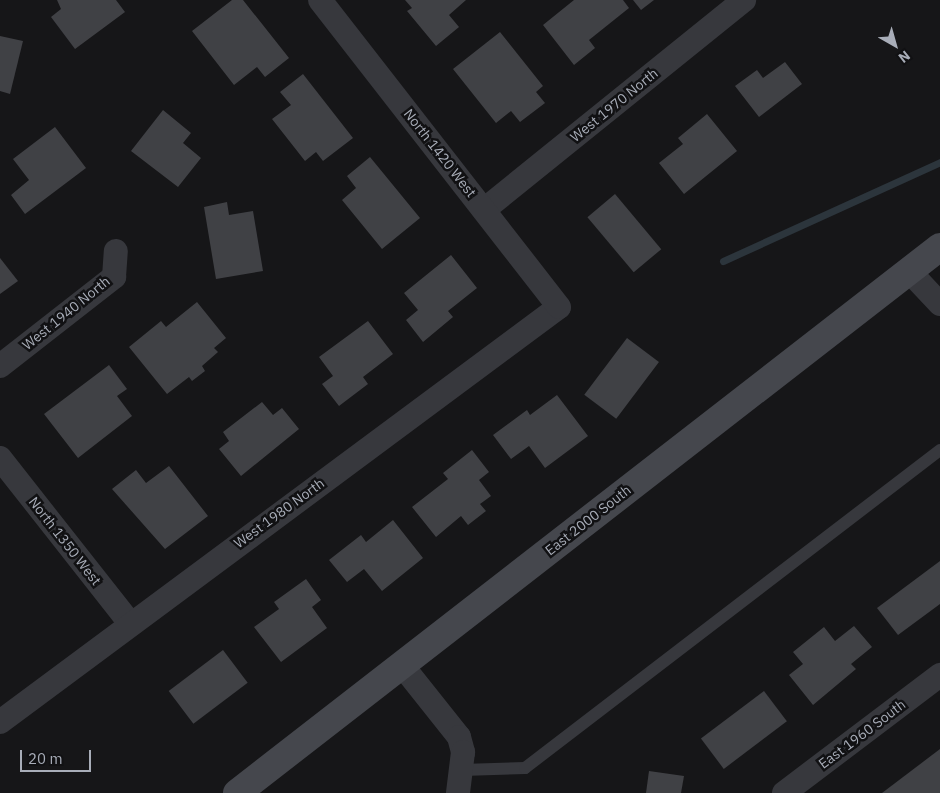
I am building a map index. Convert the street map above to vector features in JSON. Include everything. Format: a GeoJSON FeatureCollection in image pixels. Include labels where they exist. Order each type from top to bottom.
{"type":"FeatureCollection","features":[{"type":"Feature","properties":{"kind":"street","name":"North 1420 West"},"geometry":{"type":"LineString","coordinates":[[320,0],[559,306]]}},
{"type":"Feature","properties":{"kind":"street","name":"West 1970 North"},"geometry":{"type":"LineString","coordinates":[[485,209],[744,0]]}},
{"type":"Feature","properties":{"kind":"street","name":"East 2000 South"},"geometry":{"type":"LineString","coordinates":[[237,793],[940,247]]}},
{"type":"Feature","properties":{"kind":"street","name":"West 1940 North"},"geometry":{"type":"LineString","coordinates":[[0,366],[114,277],[116,251]]}},
{"type":"Feature","properties":{"kind":"street"},"geometry":{"type":"LineString","coordinates":[[910,272],[940,304]]}},
{"type":"Feature","properties":{"kind":"street","name":"West 1980 North"},"geometry":{"type":"LineString","coordinates":[[0,722],[130,623],[559,306]]}},
{"type":"Feature","properties":{"kind":"street","name":"North 1350 West"},"geometry":{"type":"LineString","coordinates":[[0,458],[130,623]]}},
{"type":"Feature","properties":{"kind":"street"},"geometry":{"type":"LineString","coordinates":[[401,664],[459,738],[463,752],[460,782]]}},
{"type":"Feature","properties":{"kind":"street","name":"East 1960 South"},"geometry":{"type":"LineString","coordinates":[[784,793],[940,675]]}},
{"type":"Feature","properties":{"kind":"lane"},"geometry":{"type":"LineString","coordinates":[[460,782],[525,768],[940,450]]}},
{"type":"Feature","properties":{"kind":"building"},"geometry":{"type":"Polygon","coordinates":[[[57,0],[116,0],[125,12],[75,49],[51,17],[61,9],[57,0]]]}},
{"type":"Feature","properties":{"kind":"building"},"geometry":{"type":"Polygon","coordinates":[[[232,0],[243,0],[289,58],[265,77],[257,67],[234,85],[192,31],[232,0]]]}},
{"type":"Feature","properties":{"kind":"building"},"geometry":{"type":"Polygon","coordinates":[[[405,0],[466,0],[449,15],[459,27],[436,46],[407,11],[412,8],[405,0]]]}},
{"type":"Feature","properties":{"kind":"building"},"geometry":{"type":"Polygon","coordinates":[[[574,0],[623,0],[629,8],[589,40],[595,48],[574,65],[543,25],[574,0]]]}},
{"type":"Feature","properties":{"kind":"building"},"geometry":{"type":"Polygon","coordinates":[[[633,0],[654,0],[641,10],[633,0]]]}},
{"type":"Feature","properties":{"kind":"building"},"geometry":{"type":"Polygon","coordinates":[[[500,32],[543,86],[536,92],[545,103],[520,122],[511,111],[496,123],[453,69],[500,32]]]}},
{"type":"Feature","properties":{"kind":"building"},"geometry":{"type":"Polygon","coordinates":[[[0,36],[23,41],[10,94],[0,91],[0,36]]]}},
{"type":"Feature","properties":{"kind":"building"},"geometry":{"type":"Polygon","coordinates":[[[785,62],[802,84],[759,117],[735,86],[757,70],[763,78],[785,62]]]}},
{"type":"Feature","properties":{"kind":"building"},"geometry":{"type":"Polygon","coordinates":[[[303,74],[353,138],[323,161],[316,152],[305,161],[272,119],[291,105],[280,92],[303,74]]]}},
{"type":"Feature","properties":{"kind":"building"},"geometry":{"type":"Polygon","coordinates":[[[163,110],[191,133],[183,143],[201,158],[178,187],[131,151],[163,110]]]}},
{"type":"Feature","properties":{"kind":"building"},"geometry":{"type":"Polygon","coordinates":[[[707,114],[737,151],[684,194],[659,163],[683,144],[678,138],[707,114]]]}},
{"type":"Feature","properties":{"kind":"building"},"geometry":{"type":"Polygon","coordinates":[[[55,127],[86,168],[25,214],[11,195],[29,180],[13,159],[55,127]]]}},
{"type":"Feature","properties":{"kind":"building"},"geometry":{"type":"Polygon","coordinates":[[[370,157],[420,218],[382,249],[342,200],[356,188],[347,176],[370,157]]]}},
{"type":"Feature","properties":{"kind":"building"},"geometry":{"type":"Polygon","coordinates":[[[615,194],[661,249],[634,272],[587,217],[615,194]]]}},
{"type":"Feature","properties":{"kind":"building"},"geometry":{"type":"Polygon","coordinates":[[[227,202],[229,215],[253,211],[263,271],[216,279],[204,207],[227,202]]]}},
{"type":"Feature","properties":{"kind":"building"},"geometry":{"type":"Polygon","coordinates":[[[451,255],[477,288],[448,311],[453,317],[423,342],[406,320],[418,310],[404,293],[451,255]]]}},
{"type":"Feature","properties":{"kind":"building"},"geometry":{"type":"Polygon","coordinates":[[[0,258],[18,281],[0,294],[0,258]]]}},
{"type":"Feature","properties":{"kind":"building"},"geometry":{"type":"Polygon","coordinates":[[[197,302],[226,338],[214,348],[218,352],[202,366],[205,371],[192,381],[189,377],[167,394],[129,347],[161,321],[166,327],[197,302]]]}},
{"type":"Feature","properties":{"kind":"building"},"geometry":{"type":"Polygon","coordinates":[[[368,321],[393,354],[363,377],[368,384],[339,406],[322,384],[333,376],[319,357],[368,321]]]}},
{"type":"Feature","properties":{"kind":"building"},"geometry":{"type":"Polygon","coordinates":[[[627,338],[659,362],[616,419],[584,395],[627,338]]]}},
{"type":"Feature","properties":{"kind":"building"},"geometry":{"type":"Polygon","coordinates":[[[109,365],[127,389],[117,396],[132,416],[78,458],[44,414],[109,365]]]}},
{"type":"Feature","properties":{"kind":"building"},"geometry":{"type":"Polygon","coordinates":[[[557,395],[588,436],[545,468],[529,446],[511,459],[493,435],[527,410],[530,415],[557,395]]]}},
{"type":"Feature","properties":{"kind":"building"},"geometry":{"type":"Polygon","coordinates":[[[262,402],[273,415],[282,408],[299,429],[241,476],[219,449],[229,441],[223,432],[262,402]]]}},
{"type":"Feature","properties":{"kind":"building"},"geometry":{"type":"Polygon","coordinates":[[[472,450],[489,472],[479,480],[491,496],[480,504],[486,511],[468,525],[461,516],[436,537],[412,507],[448,479],[443,473],[472,450]]]}},
{"type":"Feature","properties":{"kind":"building"},"geometry":{"type":"Polygon","coordinates":[[[169,466],[208,516],[165,549],[112,489],[136,470],[146,483],[169,466]]]}},
{"type":"Feature","properties":{"kind":"building"},"geometry":{"type":"Polygon","coordinates":[[[393,520],[423,558],[382,591],[364,569],[347,582],[329,560],[361,535],[366,542],[393,520]]]}},
{"type":"Feature","properties":{"kind":"building"},"geometry":{"type":"Polygon","coordinates":[[[940,561],[940,604],[898,635],[877,608],[940,561]]]}},
{"type":"Feature","properties":{"kind":"building"},"geometry":{"type":"Polygon","coordinates":[[[306,579],[321,600],[312,607],[327,628],[281,662],[254,627],[279,609],[274,602],[306,579]]]}},
{"type":"Feature","properties":{"kind":"building"},"geometry":{"type":"Polygon","coordinates":[[[854,626],[872,647],[851,664],[856,669],[813,705],[789,675],[803,664],[793,652],[824,627],[835,641],[854,626]]]}},
{"type":"Feature","properties":{"kind":"building"},"geometry":{"type":"Polygon","coordinates":[[[223,650],[248,683],[193,724],[169,691],[223,650]]]}},
{"type":"Feature","properties":{"kind":"building"},"geometry":{"type":"Polygon","coordinates":[[[764,691],[787,721],[724,769],[701,739],[764,691]]]}},
{"type":"Feature","properties":{"kind":"building"},"geometry":{"type":"Polygon","coordinates":[[[940,749],[940,793],[882,793],[940,749]]]}},
{"type":"Feature","properties":{"kind":"building"},"geometry":{"type":"Polygon","coordinates":[[[649,771],[684,776],[681,793],[646,793],[649,771]]]}},
{"type":"Feature","properties":{"kind":"waterway"},"geometry":{"type":"LineString","coordinates":[[723,261],[940,162]]}}]}
